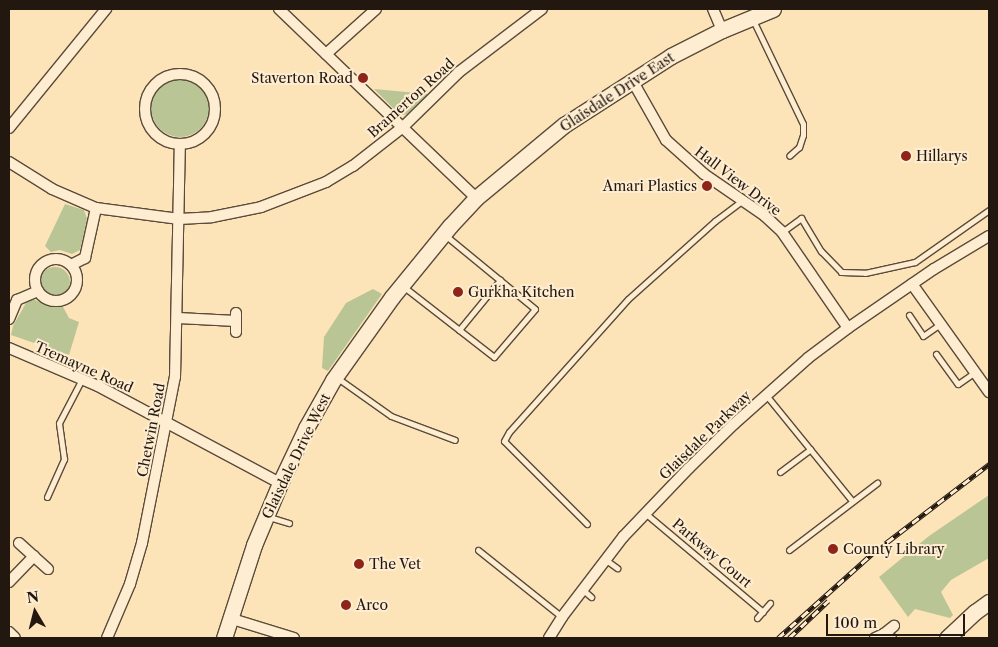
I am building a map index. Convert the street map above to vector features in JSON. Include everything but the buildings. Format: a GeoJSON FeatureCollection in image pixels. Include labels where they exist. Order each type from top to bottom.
{"type":"FeatureCollection","features":[{"type":"Feature","properties":{"kind":"street"},"geometry":{"type":"LineString","coordinates":[[9,128],[106,9]]}},
{"type":"Feature","properties":{"kind":"street"},"geometry":{"type":"LineString","coordinates":[[279,9],[476,198]]}},
{"type":"Feature","properties":{"kind":"street"},"geometry":{"type":"LineString","coordinates":[[326,54],[376,9]]}},
{"type":"Feature","properties":{"kind":"street","name":"Bramerton Road"},"geometry":{"type":"LineString","coordinates":[[9,162],[52,189],[96,208],[179,219],[234,214],[293,197],[326,182],[353,166],[403,127],[459,72],[542,9]]}},
{"type":"Feature","properties":{"kind":"street"},"geometry":{"type":"LineString","coordinates":[[713,9],[722,30]]}},
{"type":"Feature","properties":{"kind":"street","name":"Glaisdale Drive East"},"geometry":{"type":"LineString","coordinates":[[476,198],[564,125],[632,80],[722,30],[773,9]]}},
{"type":"Feature","properties":{"kind":"street"},"geometry":{"type":"LineString","coordinates":[[183,74],[195,77],[205,84],[212,94],[215,115],[211,126],[203,136],[193,142],[180,144],[168,142],[154,131],[145,115],[145,103],[150,91],[160,80],[171,75],[183,74]]}},
{"type":"Feature","properties":{"kind":"street","name":"Hall View Drive"},"geometry":{"type":"LineString","coordinates":[[632,80],[666,140],[704,174],[765,216],[782,232],[848,328]]}},
{"type":"Feature","properties":{"kind":"street","name":"Chetwin Road"},"geometry":{"type":"LineString","coordinates":[[107,638],[130,584],[142,543],[175,376],[178,318],[180,144]]}},
{"type":"Feature","properties":{"kind":"street","name":"Glaisdale Drive West"},"geometry":{"type":"LineString","coordinates":[[224,638],[229,618],[266,516],[306,428],[336,377],[402,285],[444,233],[476,198]]}},
{"type":"Feature","properties":{"kind":"street"},"geometry":{"type":"LineString","coordinates":[[72,265],[85,258],[96,208]]}},
{"type":"Feature","properties":{"kind":"street","name":"Glaisdale Parkway"},"geometry":{"type":"LineString","coordinates":[[549,638],[562,617],[587,593],[606,560],[645,513],[766,395],[808,358],[848,328],[912,284],[989,238]]}},
{"type":"Feature","properties":{"kind":"street"},"geometry":{"type":"LineString","coordinates":[[61,259],[72,265],[77,275],[77,284],[68,298],[54,301],[45,298],[38,291],[35,279],[36,272],[47,261],[61,259]]}},
{"type":"Feature","properties":{"kind":"street"},"geometry":{"type":"LineString","coordinates":[[912,284],[989,392]]}},
{"type":"Feature","properties":{"kind":"street"},"geometry":{"type":"LineString","coordinates":[[9,319],[17,300],[38,291]]}},
{"type":"Feature","properties":{"kind":"street"},"geometry":{"type":"LineString","coordinates":[[178,318],[236,322]]}},
{"type":"Feature","properties":{"kind":"street","name":"Tremayne Road"},"geometry":{"type":"LineString","coordinates":[[9,348],[82,379],[165,420],[280,482]]}},
{"type":"Feature","properties":{"kind":"street"},"geometry":{"type":"LineString","coordinates":[[19,542],[48,569]]}},
{"type":"Feature","properties":{"kind":"street"},"geometry":{"type":"LineString","coordinates":[[9,582],[34,556]]}},
{"type":"Feature","properties":{"kind":"street"},"geometry":{"type":"LineString","coordinates":[[947,638],[975,612],[989,602]]}},
{"type":"Feature","properties":{"kind":"street"},"geometry":{"type":"LineString","coordinates":[[229,618],[294,638]]}},
{"type":"Feature","properties":{"kind":"street"},"geometry":{"type":"LineString","coordinates":[[883,637],[894,626]]}},
{"type":"Feature","properties":{"kind":"street"},"geometry":{"type":"LineString","coordinates":[[9,632],[15,638]]}},
{"type":"Feature","properties":{"kind":"lane"},"geometry":{"type":"LineString","coordinates":[[752,17],[803,124],[803,135],[799,147],[790,156]]}},
{"type":"Feature","properties":{"kind":"lane"},"geometry":{"type":"LineString","coordinates":[[587,524],[504,441],[509,432],[628,299],[715,221],[743,200]]}},
{"type":"Feature","properties":{"kind":"lane"},"geometry":{"type":"LineString","coordinates":[[782,232],[801,218],[821,251],[842,272],[865,273],[915,262],[989,210]]}},
{"type":"Feature","properties":{"kind":"lane"},"geometry":{"type":"LineString","coordinates":[[402,285],[494,357],[535,309],[444,233]]}},
{"type":"Feature","properties":{"kind":"lane"},"geometry":{"type":"LineString","coordinates":[[459,330],[500,280]]}},
{"type":"Feature","properties":{"kind":"lane"},"geometry":{"type":"LineString","coordinates":[[909,315],[924,336],[941,324]]}},
{"type":"Feature","properties":{"kind":"lane"},"geometry":{"type":"LineString","coordinates":[[936,354],[958,384],[975,371]]}},
{"type":"Feature","properties":{"kind":"lane"},"geometry":{"type":"LineString","coordinates":[[336,377],[391,416],[455,440]]}},
{"type":"Feature","properties":{"kind":"lane"},"geometry":{"type":"LineString","coordinates":[[47,498],[64,459],[59,423],[82,379]]}},
{"type":"Feature","properties":{"kind":"lane"},"geometry":{"type":"LineString","coordinates":[[766,395],[852,501]]}},
{"type":"Feature","properties":{"kind":"lane"},"geometry":{"type":"LineString","coordinates":[[780,472],[810,449]]}},
{"type":"Feature","properties":{"kind":"lane"},"geometry":{"type":"LineString","coordinates":[[789,550],[877,483]]}},
{"type":"Feature","properties":{"kind":"lane","name":"Parkway Court"},"geometry":{"type":"LineString","coordinates":[[645,513],[763,612]]}},
{"type":"Feature","properties":{"kind":"lane"},"geometry":{"type":"LineString","coordinates":[[266,516],[289,523]]}},
{"type":"Feature","properties":{"kind":"lane"},"geometry":{"type":"LineString","coordinates":[[478,550],[562,617]]}},
{"type":"Feature","properties":{"kind":"lane"},"geometry":{"type":"LineString","coordinates":[[606,560],[617,568]]}},
{"type":"Feature","properties":{"kind":"lane"},"geometry":{"type":"LineString","coordinates":[[757,618],[770,603]]}},
{"type":"Feature","properties":{"kind":"green space"},"geometry":{"type":"Polygon","coordinates":[[[174,79],[186,79],[201,87],[209,102],[209,114],[201,129],[186,137],[174,137],[159,129],[151,114],[151,102],[159,87],[174,79]]]}},
{"type":"Feature","properties":{"kind":"green space"},"geometry":{"type":"Polygon","coordinates":[[[374,89],[429,94],[408,114],[403,115],[397,112],[374,89]]]}},
{"type":"Feature","properties":{"kind":"green space"},"geometry":{"type":"Polygon","coordinates":[[[65,204],[84,210],[87,219],[80,250],[72,254],[60,250],[51,252],[45,246],[65,204]]]}},
{"type":"Feature","properties":{"kind":"green space"},"geometry":{"type":"Polygon","coordinates":[[[55,267],[61,268],[69,276],[69,288],[61,296],[55,297],[49,296],[41,288],[40,282],[41,276],[49,268],[55,267]]]}},
{"type":"Feature","properties":{"kind":"green space"},"geometry":{"type":"Polygon","coordinates":[[[373,289],[382,294],[328,371],[322,368],[324,337],[346,303],[373,289]]]}},
{"type":"Feature","properties":{"kind":"green space"},"geometry":{"type":"Polygon","coordinates":[[[33,299],[51,307],[63,307],[69,318],[79,322],[69,355],[11,335],[13,326],[26,303],[33,299]]]}},
{"type":"Feature","properties":{"kind":"green space"},"geometry":{"type":"Polygon","coordinates":[[[989,495],[989,558],[951,580],[941,592],[953,615],[950,618],[915,609],[908,617],[879,577],[929,536],[989,495]]]}},
{"type":"Feature","properties":{"kind":"railway"},"geometry":{"type":"LineString","coordinates":[[778,638],[874,552],[989,464]]}},
{"type":"Feature","properties":{"kind":"railway"},"geometry":{"type":"LineString","coordinates":[[789,638],[828,601]]}},
{"type":"Feature","properties":{"kind":"place","name":"Staverton Road"},"geometry":{"type":"Point","coordinates":[363,78]}},
{"type":"Feature","properties":{"kind":"place","name":"Hillarys"},"geometry":{"type":"Point","coordinates":[906,156]}},
{"type":"Feature","properties":{"kind":"place","name":"Amari Plastics"},"geometry":{"type":"Point","coordinates":[707,186]}},
{"type":"Feature","properties":{"kind":"place","name":"Gurkha Kitchen"},"geometry":{"type":"Point","coordinates":[458,292]}},
{"type":"Feature","properties":{"kind":"place","name":"County Library"},"geometry":{"type":"Point","coordinates":[833,549]}},
{"type":"Feature","properties":{"kind":"place","name":"The Vet"},"geometry":{"type":"Point","coordinates":[359,564]}},
{"type":"Feature","properties":{"kind":"place","name":"Arco"},"geometry":{"type":"Point","coordinates":[346,605]}}]}
